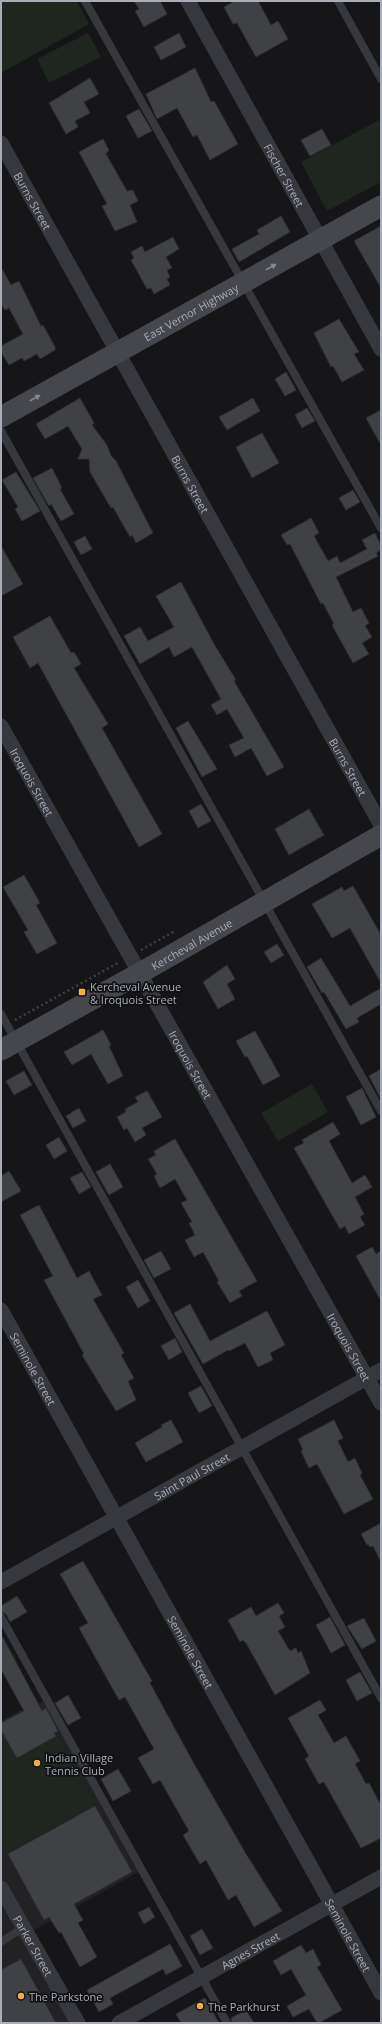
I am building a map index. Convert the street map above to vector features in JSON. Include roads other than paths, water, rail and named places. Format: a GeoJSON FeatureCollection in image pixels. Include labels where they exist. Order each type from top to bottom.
{"type":"FeatureCollection","features":[{"type":"Feature","properties":{"kind":"street","name":"Fischer Street"},"geometry":{"type":"LineString","coordinates":[[188,1],[381,349]]}},
{"type":"Feature","properties":{"kind":"street","name":"Burns Street"},"geometry":{"type":"LineString","coordinates":[[1,143],[381,825]]}},
{"type":"Feature","properties":{"kind":"street","name":"East Vernor Highway"},"geometry":{"type":"LineString","coordinates":[[1,417],[381,206]]}},
{"type":"Feature","properties":{"kind":"street","name":"Iroquois Street"},"geometry":{"type":"LineString","coordinates":[[1,726],[138,974],[381,1403]]}},
{"type":"Feature","properties":{"kind":"street","name":"Kercheval Avenue"},"geometry":{"type":"LineString","coordinates":[[9,1046],[381,835]]}},
{"type":"Feature","properties":{"kind":"street","name":"Seminole Street"},"geometry":{"type":"LineString","coordinates":[[1,1310],[381,1993]]}},
{"type":"Feature","properties":{"kind":"street","name":"Saint Paul Street"},"geometry":{"type":"LineString","coordinates":[[1,1582],[381,1370]]}},
{"type":"Feature","properties":{"kind":"street","name":"Agnes Street"},"geometry":{"type":"LineString","coordinates":[[119,2023],[381,1877]]}},
{"type":"Feature","properties":{"kind":"street","name":"Parker Street"},"geometry":{"type":"LineString","coordinates":[[1,1888],[78,2023]]}},
{"type":"Feature","properties":{"kind":"lane"},"geometry":{"type":"LineString","coordinates":[[85,1],[381,528]]}},
{"type":"Feature","properties":{"kind":"lane"},"geometry":{"type":"LineString","coordinates":[[338,1],[381,79]]}},
{"type":"Feature","properties":{"kind":"lane"},"geometry":{"type":"LineString","coordinates":[[1,432],[265,901],[381,1111]]}},
{"type":"Feature","properties":{"kind":"lane"},"geometry":{"type":"LineString","coordinates":[[1,1014],[9,1046],[241,1448],[381,1698]]}},
{"type":"Feature","properties":{"kind":"lane"},"geometry":{"type":"LineString","coordinates":[[1,1617],[227,2023]]}},
{"type":"Feature","properties":{"kind":"lane"},"geometry":{"type":"LineString","coordinates":[[1,1942],[23,1928]]}},
{"type":"Feature","properties":{"kind":"place","name":"Kercheval Avenue & Iroquois Street"},"geometry":{"type":"Point","coordinates":[82,992]}},
{"type":"Feature","properties":{"kind":"place","name":"Indian Village Tennis Club"},"geometry":{"type":"Point","coordinates":[37,1763]}},
{"type":"Feature","properties":{"kind":"place","name":"The Parkstone"},"geometry":{"type":"Point","coordinates":[21,1996]}},
{"type":"Feature","properties":{"kind":"place","name":"The Parkhurst"},"geometry":{"type":"Point","coordinates":[200,2006]}}]}
